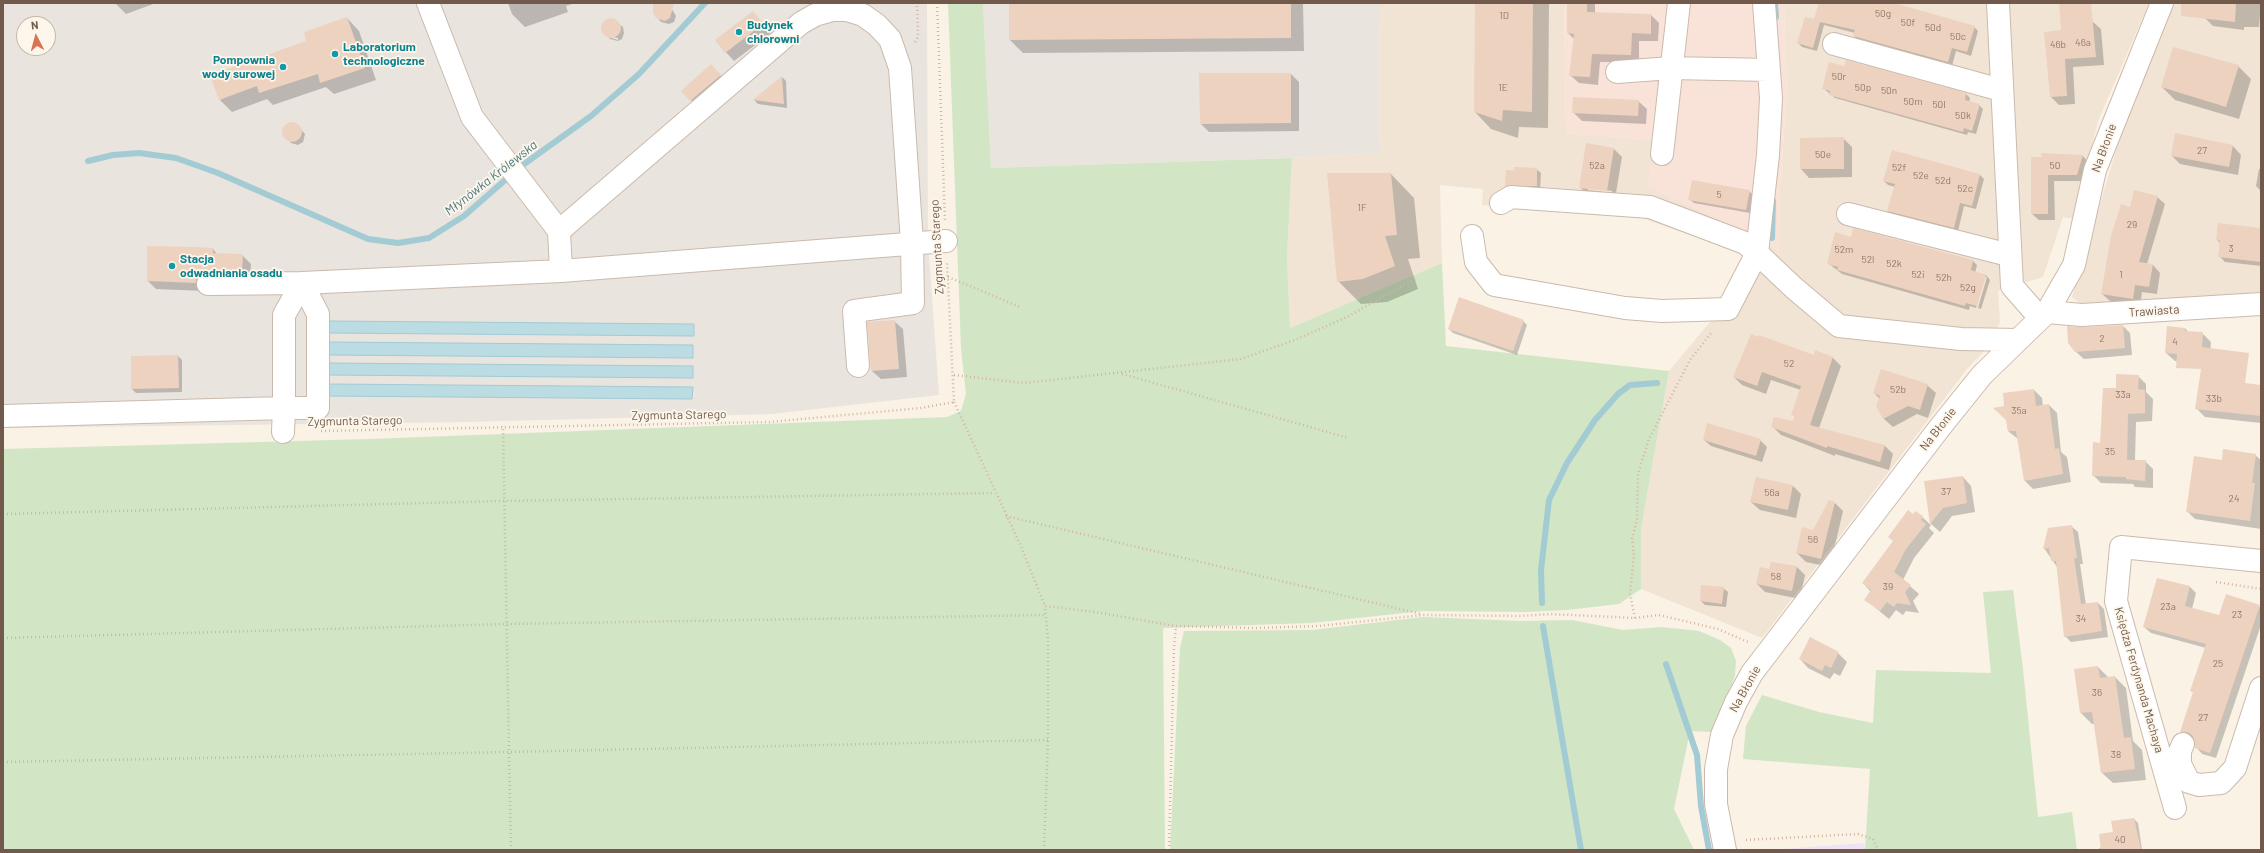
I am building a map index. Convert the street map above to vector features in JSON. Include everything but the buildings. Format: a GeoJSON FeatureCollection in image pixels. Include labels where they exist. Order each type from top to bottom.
{"type":"FeatureCollection","features":[{"type":"Feature","properties":{"kind":"street"},"geometry":{"type":"LineString","coordinates":[[428,3],[472,117],[558,231],[561,271]]}},
{"type":"Feature","properties":{"kind":"street"},"geometry":{"type":"LineString","coordinates":[[1662,154],[1679,3]]}},
{"type":"Feature","properties":{"kind":"street"},"geometry":{"type":"LineString","coordinates":[[1472,236],[1476,262],[1494,285],[1625,308],[1662,311],[1728,309],[1757,253],[1768,155],[1770,98],[1764,3]]}},
{"type":"Feature","properties":{"kind":"street"},"geometry":{"type":"LineString","coordinates":[[1998,3],[2009,255],[2012,286],[2044,315]]}},
{"type":"Feature","properties":{"kind":"street","name":"Na Błonie"},"geometry":{"type":"LineString","coordinates":[[1724,845],[1716,804],[1716,769],[1722,735],[1736,702],[1752,673],[1941,426],[1982,375],[2044,315],[2074,265],[2095,170],[2162,3]]}},
{"type":"Feature","properties":{"kind":"street"},"geometry":{"type":"LineString","coordinates":[[558,231],[801,23],[815,15],[833,10],[847,10],[863,15],[877,25],[890,39],[900,68],[912,243],[913,302],[854,311],[858,366]]}},
{"type":"Feature","properties":{"kind":"street"},"geometry":{"type":"LineString","coordinates":[[1834,44],[2001,90]]}},
{"type":"Feature","properties":{"kind":"street"},"geometry":{"type":"LineString","coordinates":[[1617,72],[1671,68],[1768,70]]}},
{"type":"Feature","properties":{"kind":"street"},"geometry":{"type":"LineString","coordinates":[[1501,203],[1511,197],[1650,207],[1745,243],[1794,288],[1839,326],[1961,339],[2018,340]]}},
{"type":"Feature","properties":{"kind":"street"},"geometry":{"type":"LineString","coordinates":[[1848,214],[2009,255]]}},
{"type":"Feature","properties":{"kind":"street"},"geometry":{"type":"LineString","coordinates":[[208,284],[302,283],[561,271],[946,241]]}},
{"type":"Feature","properties":{"kind":"street"},"geometry":{"type":"LineString","coordinates":[[3,416],[318,408],[318,314],[302,283]]}},
{"type":"Feature","properties":{"kind":"street"},"geometry":{"type":"LineString","coordinates":[[283,432],[284,315],[302,283]]}},
{"type":"Feature","properties":{"kind":"street","name":"Trawiasta"},"geometry":{"type":"LineString","coordinates":[[2044,315],[2082,315],[2261,304]]}},
{"type":"Feature","properties":{"kind":"street","name":"Księdza Ferdynanda Machaya"},"geometry":{"type":"LineString","coordinates":[[2175,808],[2116,601],[2121,547],[2261,561]]}},
{"type":"Feature","properties":{"kind":"street"},"geometry":{"type":"LineString","coordinates":[[2183,744],[2180,751],[2180,764],[2189,782],[2199,785],[2221,782],[2235,768],[2261,688]]}},
{"type":"Feature","properties":{"kind":"path","name":"Zygmunta Starego"},"geometry":{"type":"LineString","coordinates":[[283,432],[503,426],[769,422],[921,408],[954,402],[937,3]]}},
{"type":"Feature","properties":{"kind":"path"},"geometry":{"type":"LineString","coordinates":[[948,277],[1020,307]]}},
{"type":"Feature","properties":{"kind":"path"},"geometry":{"type":"LineString","coordinates":[[954,375],[1024,383],[1241,359],[1295,340],[1347,317],[1415,279]]}},
{"type":"Feature","properties":{"kind":"path"},"geometry":{"type":"LineString","coordinates":[[1635,618],[1630,594],[1634,555],[1632,538],[1637,520],[1638,473],[1649,439],[1690,360],[1728,309]]}},
{"type":"Feature","properties":{"kind":"path"},"geometry":{"type":"LineString","coordinates":[[1120,373],[1349,438]]}},
{"type":"Feature","properties":{"kind":"path"},"geometry":{"type":"LineString","coordinates":[[954,402],[1045,606],[1048,740],[1044,850]]}},
{"type":"Feature","properties":{"kind":"path"},"geometry":{"type":"LineString","coordinates":[[503,426],[503,501],[511,850]]}},
{"type":"Feature","properties":{"kind":"path"},"geometry":{"type":"LineString","coordinates":[[3,514],[503,501],[994,493]]}},
{"type":"Feature","properties":{"kind":"path"},"geometry":{"type":"LineString","coordinates":[[1006,516],[1423,615]]}},
{"type":"Feature","properties":{"kind":"path"},"geometry":{"type":"LineString","coordinates":[[2216,582],[2261,589]]}},
{"type":"Feature","properties":{"kind":"path"},"geometry":{"type":"LineString","coordinates":[[1045,606],[1095,612],[1176,626],[1254,628],[1320,626],[1423,615],[1521,616],[1551,614],[1635,618],[1659,616],[1718,629],[1743,640]]}},
{"type":"Feature","properties":{"kind":"path"},"geometry":{"type":"LineString","coordinates":[[3,638],[506,624],[1046,615]]}},
{"type":"Feature","properties":{"kind":"path"},"geometry":{"type":"LineString","coordinates":[[1168,850],[1174,647],[1176,626]]}},
{"type":"Feature","properties":{"kind":"path"},"geometry":{"type":"LineString","coordinates":[[3,762],[1048,740]]}},
{"type":"Feature","properties":{"kind":"path"},"geometry":{"type":"LineString","coordinates":[[1724,845],[1858,834],[1873,839],[1878,850]]}},
{"type":"Feature","properties":{"kind":"shaded area"},"geometry":{"type":"Polygon","coordinates":[[[3,3],[927,3],[928,242],[939,395],[772,414],[467,422],[3,428],[3,3]]]}},
{"type":"Feature","properties":{"kind":"shaded area"},"geometry":{"type":"Polygon","coordinates":[[[983,3],[1380,3],[1379,153],[1292,158],[991,168],[983,3]]]}},
{"type":"Feature","properties":{"kind":"shaded area"},"geometry":{"type":"Polygon","coordinates":[[[1380,3],[1564,3],[1566,133],[1653,140],[1758,237],[1770,243],[1779,253],[1780,187],[1787,93],[1784,3],[2149,3],[2098,121],[2075,219],[2063,217],[2043,277],[1998,291],[2000,322],[1990,345],[1967,369],[1762,638],[1641,589],[1641,529],[1669,371],[1715,316],[1743,261],[1741,253],[1642,218],[1482,205],[1483,189],[1440,185],[1442,263],[1290,328],[1287,257],[1292,158],[1379,153],[1380,3]]]}},
{"type":"Feature","properties":{"kind":"shaded area"},"geometry":{"type":"Polygon","coordinates":[[[1564,3],[1784,3],[1787,93],[1780,187],[1779,254],[1770,243],[1648,187],[1653,140],[1566,133],[1564,3]]]}},
{"type":"Feature","properties":{"kind":"shaded area"},"geometry":{"type":"Polygon","coordinates":[[[2174,3],[2261,3],[2261,296],[2170,305],[2162,299],[2137,300],[2135,307],[2086,308],[2072,297],[2120,137],[2174,3]]]}},
{"type":"Feature","properties":{"kind":"shaded area"},"geometry":{"type":"Polygon","coordinates":[[[1864,843],[1865,850],[1767,850],[1864,843]]]}},
{"type":"Feature","properties":{"kind":"green space"},"geometry":{"type":"Polygon","coordinates":[[[948,3],[983,3],[991,168],[1292,158],[1287,257],[1290,328],[1442,263],[1446,346],[1669,371],[1641,529],[1641,589],[1619,604],[1567,610],[1525,612],[1423,611],[1311,623],[1163,628],[1165,850],[3,850],[3,449],[370,439],[947,417],[961,411],[966,394],[961,348],[948,3]]]}},
{"type":"Feature","properties":{"kind":"green space"},"geometry":{"type":"Polygon","coordinates":[[[2013,590],[2023,669],[2038,817],[2072,812],[2077,850],[1865,850],[1870,769],[1743,759],[1746,726],[1762,695],[1819,712],[1873,723],[1876,670],[1991,673],[1983,592],[2013,590]]]}},
{"type":"Feature","properties":{"kind":"green space"},"geometry":{"type":"Polygon","coordinates":[[[1423,617],[1521,621],[1572,620],[1623,630],[1662,627],[1699,631],[1720,640],[1731,648],[1736,661],[1735,676],[1713,732],[1690,731],[1674,809],[1694,850],[1170,850],[1180,648],[1184,631],[1312,630],[1423,617]]]}},
{"type":"Feature","properties":{"kind":"water"},"geometry":{"type":"Polygon","coordinates":[[[328,321],[694,324],[694,336],[328,333],[328,321]]]}},
{"type":"Feature","properties":{"kind":"water"},"geometry":{"type":"Polygon","coordinates":[[[328,342],[693,345],[693,358],[328,355],[328,342]]]}},
{"type":"Feature","properties":{"kind":"water"},"geometry":{"type":"Polygon","coordinates":[[[327,363],[693,366],[693,378],[327,375],[327,363]]]}},
{"type":"Feature","properties":{"kind":"water"},"geometry":{"type":"Polygon","coordinates":[[[327,384],[693,387],[692,399],[327,396],[327,384]]]}},
{"type":"Feature","properties":{"kind":"waterway","name":"Młynówka Królewska"},"geometry":{"type":"LineString","coordinates":[[88,161],[113,155],[139,153],[176,158],[218,173],[368,239],[398,243],[429,238],[464,216],[520,167],[591,116],[639,74],[705,3]]}},
{"type":"Feature","properties":{"kind":"waterway"},"geometry":{"type":"LineString","coordinates":[[1775,3],[1776,17]]}},
{"type":"Feature","properties":{"kind":"waterway"},"geometry":{"type":"LineString","coordinates":[[1772,238],[1773,201]]}},
{"type":"Feature","properties":{"kind":"waterway"},"geometry":{"type":"LineString","coordinates":[[1542,603],[1541,570],[1549,500],[1567,463],[1595,420],[1618,394],[1630,385],[1657,383]]}},
{"type":"Feature","properties":{"kind":"waterway"},"geometry":{"type":"LineString","coordinates":[[1543,626],[1581,850]]}},
{"type":"Feature","properties":{"kind":"waterway"},"geometry":{"type":"LineString","coordinates":[[1666,664],[1697,755],[1701,806],[1709,850]]}},
{"type":"Feature","properties":{"kind":"place","name":"Budynek chlorowni"},"geometry":{"type":"Point","coordinates":[739,32]}},
{"type":"Feature","properties":{"kind":"place","name":"Laboratorium technologiczne"},"geometry":{"type":"Point","coordinates":[335,54]}},
{"type":"Feature","properties":{"kind":"place","name":"Pompownia wody surowej"},"geometry":{"type":"Point","coordinates":[283,67]}},
{"type":"Feature","properties":{"kind":"place","name":"Stacja odwadniania osadu"},"geometry":{"type":"Point","coordinates":[172,266]}}]}
